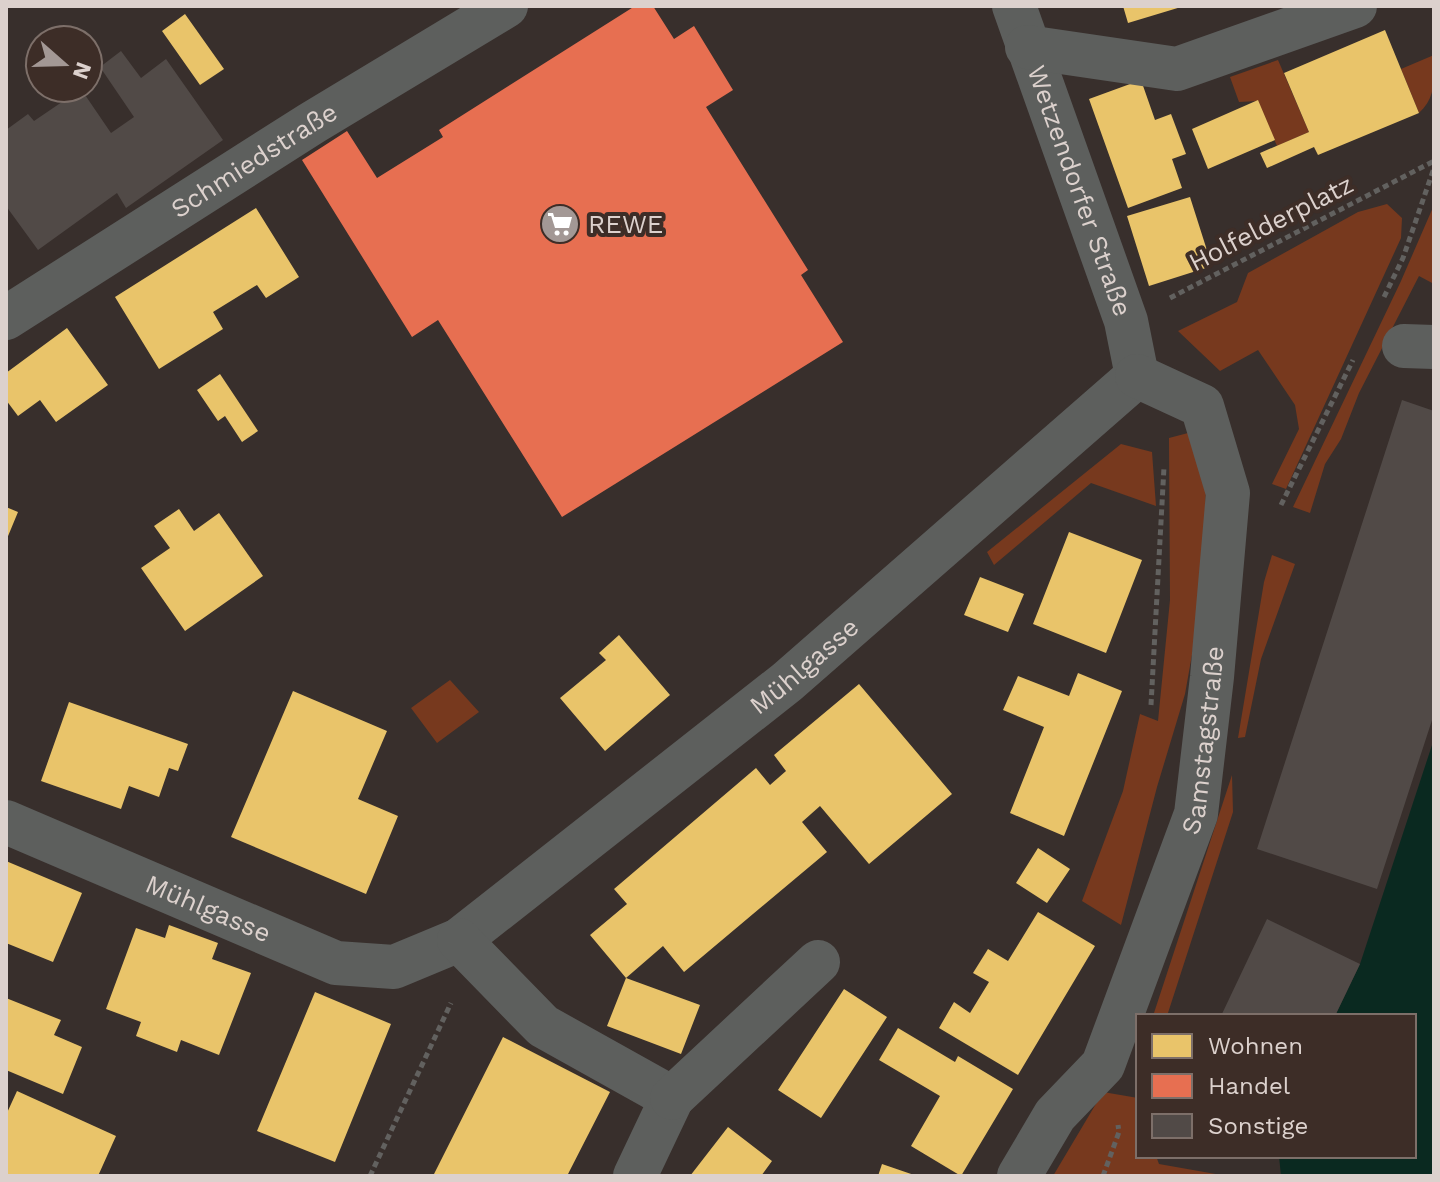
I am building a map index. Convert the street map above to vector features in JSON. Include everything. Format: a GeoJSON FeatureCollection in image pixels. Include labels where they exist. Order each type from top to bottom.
{"type":"FeatureCollection","features":[{"type":"Feature","properties":{"kind":"street","name":"Schmiedstraße"},"geometry":{"type":"LineString","coordinates":[[6,318],[312,123],[506,6]]}},
{"type":"Feature","properties":{"kind":"street","name":"Wetzendorfer Straße"},"geometry":{"type":"LineString","coordinates":[[1014,6],[1126,321],[1137,376]]}},
{"type":"Feature","properties":{"kind":"street"},"geometry":{"type":"LineString","coordinates":[[1027,47],[1177,69],[1355,6]]}},
{"type":"Feature","properties":{"kind":"street","name":"Mühlgasse"},"geometry":{"type":"LineString","coordinates":[[6,822],[336,963],[394,967],[466,947],[787,682],[1137,376]]}},
{"type":"Feature","properties":{"kind":"street","name":"Samstagstraße"},"geometry":{"type":"LineString","coordinates":[[1019,1176],[1055,1115],[1103,1065],[1196,814],[1228,493],[1202,406],[1137,376]]}},
{"type":"Feature","properties":{"kind":"street"},"geometry":{"type":"LineString","coordinates":[[466,947],[543,1026],[672,1098]]}},
{"type":"Feature","properties":{"kind":"street"},"geometry":{"type":"LineString","coordinates":[[635,1176],[672,1098],[818,962]]}},
{"type":"Feature","properties":{"kind":"path","name":"Holfelderplatz"},"geometry":{"type":"LineString","coordinates":[[1126,321],[1434,161]]}},
{"type":"Feature","properties":{"kind":"path"},"geometry":{"type":"LineString","coordinates":[[1383,299],[1403,258],[1434,168]]}},
{"type":"Feature","properties":{"kind":"path"},"geometry":{"type":"LineString","coordinates":[[1274,518],[1356,354]]}},
{"type":"Feature","properties":{"kind":"path"},"geometry":{"type":"LineString","coordinates":[[1151,705],[1164,467]]}},
{"type":"Feature","properties":{"kind":"path"},"geometry":{"type":"LineString","coordinates":[[370,1176],[466,947]]}},
{"type":"Feature","properties":{"kind":"shaded area"},"geometry":{"type":"Polygon","coordinates":[[[1434,55],[1432,93],[1419,113],[1401,69],[1434,55]]]}},
{"type":"Feature","properties":{"kind":"shaded area"},"geometry":{"type":"Polygon","coordinates":[[[1278,60],[1309,132],[1277,146],[1258,101],[1239,102],[1230,77],[1278,60]]]}},
{"type":"Feature","properties":{"kind":"shaded area"},"geometry":{"type":"Polygon","coordinates":[[[1387,204],[1402,218],[1401,238],[1286,489],[1272,484],[1299,429],[1295,405],[1258,350],[1220,371],[1178,331],[1237,302],[1248,273],[1358,212],[1387,204]]]}},
{"type":"Feature","properties":{"kind":"shaded area"},"geometry":{"type":"Polygon","coordinates":[[[1434,205],[1434,284],[1419,276],[1359,393],[1341,439],[1325,464],[1310,513],[1293,507],[1401,281],[1434,205]]]}},
{"type":"Feature","properties":{"kind":"shaded area"},"geometry":{"type":"Polygon","coordinates":[[[1188,433],[1206,486],[1203,593],[1185,694],[1121,925],[1082,901],[1123,791],[1140,714],[1158,721],[1170,600],[1169,438],[1188,433]]]}},
{"type":"Feature","properties":{"kind":"shaded area"},"geometry":{"type":"Polygon","coordinates":[[[1121,444],[1152,452],[1156,506],[1091,483],[994,565],[987,552],[1121,444]]]}},
{"type":"Feature","properties":{"kind":"shaded area"},"geometry":{"type":"Polygon","coordinates":[[[1272,555],[1295,564],[1261,659],[1245,737],[1238,738],[1264,582],[1272,555]]]}},
{"type":"Feature","properties":{"kind":"shaded area"},"geometry":{"type":"Polygon","coordinates":[[[450,680],[479,712],[437,743],[411,708],[450,680]]]}},
{"type":"Feature","properties":{"kind":"shaded area"},"geometry":{"type":"Polygon","coordinates":[[[1434,739],[1434,1176],[1281,1176],[1279,1158],[1416,1158],[1416,1014],[1336,1014],[1360,964],[1434,739]]]}},
{"type":"Feature","properties":{"kind":"shaded area"},"geometry":{"type":"Polygon","coordinates":[[[1232,775],[1233,812],[1168,1014],[1154,1014],[1232,775]]]}},
{"type":"Feature","properties":{"kind":"shaded area"},"geometry":{"type":"Polygon","coordinates":[[[1103,1092],[1136,1098],[1136,1158],[1157,1158],[1159,1164],[1227,1176],[1053,1176],[1103,1092]]]}},
{"type":"Feature","properties":{"kind":"building: Wohnen"},"geometry":{"type":"Polygon","coordinates":[[[1123,6],[1181,6],[1181,7],[1128,23],[1123,6]]]}},
{"type":"Feature","properties":{"kind":"building: Wohnen"},"geometry":{"type":"Polygon","coordinates":[[[185,14],[224,69],[200,85],[162,31],[185,14]]]}},
{"type":"Feature","properties":{"kind":"building: Wohnen"},"geometry":{"type":"Polygon","coordinates":[[[1385,30],[1419,113],[1318,155],[1314,147],[1267,168],[1260,153],[1309,132],[1284,73],[1385,30]]]}},
{"type":"Feature","properties":{"kind":"building: Wohnen"},"geometry":{"type":"Polygon","coordinates":[[[1141,80],[1155,120],[1171,114],[1186,154],[1172,159],[1182,188],[1128,208],[1089,99],[1141,80]]]}},
{"type":"Feature","properties":{"kind":"building: Wohnen"},"geometry":{"type":"Polygon","coordinates":[[[1258,100],[1275,140],[1208,169],[1192,129],[1258,100]]]}},
{"type":"Feature","properties":{"kind":"building: Wohnen"},"geometry":{"type":"Polygon","coordinates":[[[1190,197],[1212,266],[1149,286],[1127,216],[1190,197]]]}},
{"type":"Feature","properties":{"kind":"building: Wohnen"},"geometry":{"type":"Polygon","coordinates":[[[256,208],[299,277],[266,298],[257,285],[213,312],[223,329],[159,369],[115,297],[256,208]]]}},
{"type":"Feature","properties":{"kind":"building: Wohnen"},"geometry":{"type":"Polygon","coordinates":[[[67,328],[108,385],[56,422],[40,400],[18,416],[6,400],[6,373],[67,328]]]}},
{"type":"Feature","properties":{"kind":"building: Wohnen"},"geometry":{"type":"Polygon","coordinates":[[[220,374],[258,431],[242,442],[225,416],[218,421],[197,390],[220,374]]]}},
{"type":"Feature","properties":{"kind":"building: Wohnen"},"geometry":{"type":"Polygon","coordinates":[[[6,507],[18,512],[6,541],[6,507]]]}},
{"type":"Feature","properties":{"kind":"building: Wohnen"},"geometry":{"type":"Polygon","coordinates":[[[179,509],[194,531],[219,513],[263,576],[185,631],[141,568],[170,548],[154,526],[179,509]]]}},
{"type":"Feature","properties":{"kind":"building: Wohnen"},"geometry":{"type":"Polygon","coordinates":[[[1069,532],[1142,560],[1106,653],[1033,624],[1069,532]]]}},
{"type":"Feature","properties":{"kind":"building: Wohnen"},"geometry":{"type":"Polygon","coordinates":[[[980,577],[1024,594],[1008,632],[964,615],[980,577]]]}},
{"type":"Feature","properties":{"kind":"building: Wohnen"},"geometry":{"type":"Polygon","coordinates":[[[619,635],[670,695],[605,751],[560,698],[606,660],[599,653],[619,635]]]}},
{"type":"Feature","properties":{"kind":"building: Wohnen"},"geometry":{"type":"Polygon","coordinates":[[[1078,673],[1122,691],[1064,836],[1010,813],[1044,727],[1003,710],[1018,676],[1069,696],[1078,673]]]}},
{"type":"Feature","properties":{"kind":"building: Wohnen"},"geometry":{"type":"Polygon","coordinates":[[[859,684],[952,794],[869,864],[820,806],[802,822],[827,852],[684,972],[663,946],[626,978],[590,935],[627,904],[614,889],[756,768],[770,785],[786,771],[774,755],[859,684]]]}},
{"type":"Feature","properties":{"kind":"building: Wohnen"},"geometry":{"type":"Polygon","coordinates":[[[293,691],[387,731],[358,799],[398,816],[366,894],[231,837],[293,691]]]}},
{"type":"Feature","properties":{"kind":"building: Wohnen"},"geometry":{"type":"Polygon","coordinates":[[[69,702],[188,744],[178,771],[169,768],[159,797],[129,786],[121,809],[41,781],[69,702]]]}},
{"type":"Feature","properties":{"kind":"building: Wohnen"},"geometry":{"type":"Polygon","coordinates":[[[1038,848],[1070,869],[1047,903],[1016,883],[1038,848]]]}},
{"type":"Feature","properties":{"kind":"building: Wohnen"},"geometry":{"type":"Polygon","coordinates":[[[6,861],[82,893],[53,962],[6,943],[6,861]]]}},
{"type":"Feature","properties":{"kind":"building: Wohnen"},"geometry":{"type":"Polygon","coordinates":[[[1038,912],[1095,946],[1018,1075],[939,1028],[954,1002],[970,1013],[989,982],[973,973],[988,949],[1008,961],[1038,912]]]}},
{"type":"Feature","properties":{"kind":"building: Wohnen"},"geometry":{"type":"Polygon","coordinates":[[[169,925],[218,943],[212,959],[251,973],[219,1055],[181,1040],[177,1052],[136,1036],[141,1022],[106,1009],[136,928],[165,938],[169,925]]]}},
{"type":"Feature","properties":{"kind":"building: Wohnen"},"geometry":{"type":"Polygon","coordinates":[[[626,978],[700,1005],[681,1054],[607,1026],[626,978]]]}},
{"type":"Feature","properties":{"kind":"building: Wohnen"},"geometry":{"type":"Polygon","coordinates":[[[844,989],[887,1017],[821,1118],[778,1090],[844,989]]]}},
{"type":"Feature","properties":{"kind":"building: Wohnen"},"geometry":{"type":"Polygon","coordinates":[[[315,992],[391,1024],[335,1162],[257,1131],[315,992]]]}},
{"type":"Feature","properties":{"kind":"building: Wohnen"},"geometry":{"type":"Polygon","coordinates":[[[6,998],[61,1020],[54,1035],[82,1047],[63,1094],[6,1070],[6,998]]]}},
{"type":"Feature","properties":{"kind":"building: Wohnen"},"geometry":{"type":"Polygon","coordinates":[[[898,1028],[955,1062],[958,1056],[1013,1089],[961,1176],[911,1146],[940,1096],[879,1060],[898,1028]]]}},
{"type":"Feature","properties":{"kind":"building: Wohnen"},"geometry":{"type":"Polygon","coordinates":[[[503,1037],[610,1092],[567,1176],[433,1176],[503,1037]]]}},
{"type":"Feature","properties":{"kind":"building: Wohnen"},"geometry":{"type":"Polygon","coordinates":[[[17,1091],[116,1136],[98,1176],[6,1176],[6,1115],[17,1091]]]}},
{"type":"Feature","properties":{"kind":"building: Wohnen"},"geometry":{"type":"Polygon","coordinates":[[[728,1127],[772,1161],[761,1176],[690,1176],[728,1127]]]}},
{"type":"Feature","properties":{"kind":"building: Wohnen"},"geometry":{"type":"Polygon","coordinates":[[[882,1164],[917,1176],[878,1176],[882,1164]]]}},
{"type":"Feature","properties":{"kind":"building: Handel","name":"REWE"},"geometry":{"type":"Polygon","coordinates":[[[635,6],[653,6],[674,39],[694,26],[733,90],[706,107],[808,270],[801,275],[843,342],[562,517],[438,320],[412,337],[302,160],[347,131],[377,178],[443,137],[439,130],[635,6]]]}},
{"type":"Feature","properties":{"kind":"building: Sonstige"},"geometry":{"type":"Polygon","coordinates":[[[121,51],[141,78],[166,59],[223,140],[126,208],[117,193],[38,250],[6,206],[6,130],[28,114],[34,121],[59,104],[91,104],[111,133],[134,117],[104,73],[104,64],[121,51]]]}},
{"type":"Feature","properties":{"kind":"building: Sonstige"},"geometry":{"type":"Polygon","coordinates":[[[1402,400],[1434,411],[1434,714],[1377,889],[1257,849],[1402,400]]]}},
{"type":"Feature","properties":{"kind":"building: Sonstige"},"geometry":{"type":"Polygon","coordinates":[[[1267,919],[1360,964],[1336,1014],[1222,1014],[1267,919]]]}},
{"type":"Feature","properties":{"kind":"place","name":"REWE"},"geometry":{"type":"Point","coordinates":[560,224]}}]}
